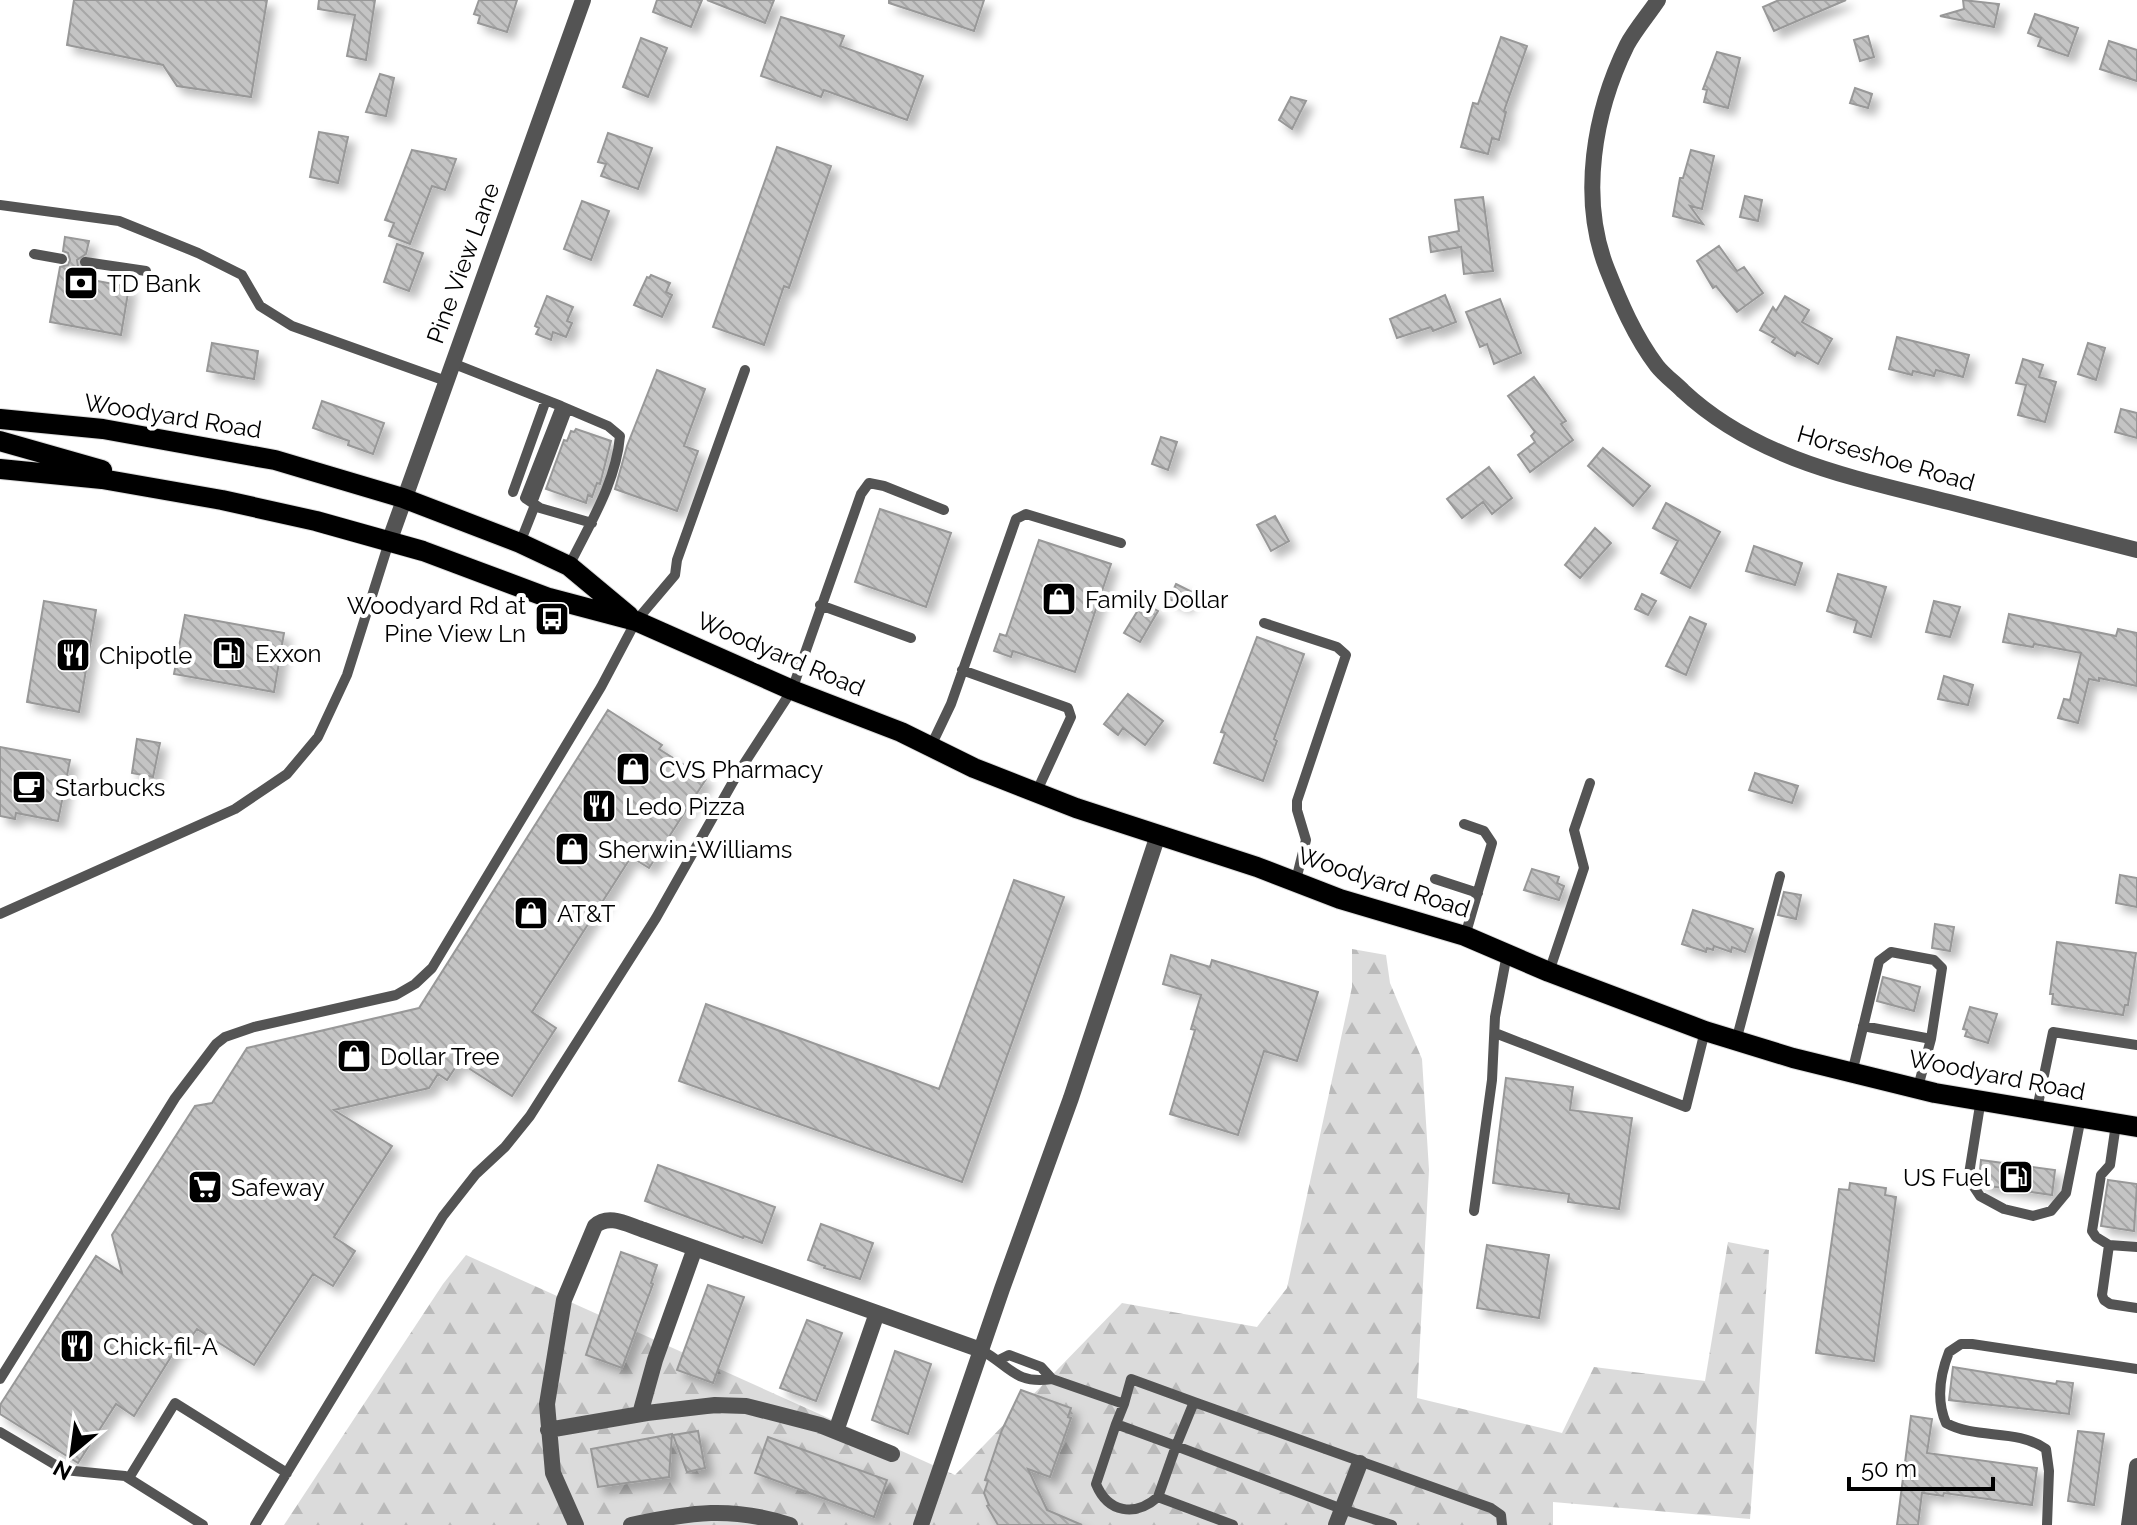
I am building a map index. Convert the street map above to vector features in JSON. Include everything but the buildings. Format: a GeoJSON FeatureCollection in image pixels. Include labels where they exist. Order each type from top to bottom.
{"type":"FeatureCollection","features":[{"type":"Feature","properties":{"kind":"main road","name":"Woodyard Road"},"geometry":{"type":"LineString","coordinates":[[0,419],[103,429],[275,460],[403,498],[520,543],[569,566],[636,621]]}},
{"type":"Feature","properties":{"kind":"main road"},"geometry":{"type":"LineString","coordinates":[[0,441],[175,492]]}},
{"type":"Feature","properties":{"kind":"main road","name":"Woodyard Road"},"geometry":{"type":"LineString","coordinates":[[0,469],[102,479],[175,492],[316,521],[423,551],[549,598],[636,621],[792,690],[901,732],[930,748],[1036,793],[1296,880],[1340,899],[1465,936],[1549,972],[1705,1031],[1935,1093],[2131,1123]]}},
{"type":"Feature","properties":{"kind":"street","name":"Pine View Lane"},"geometry":{"type":"LineString","coordinates":[[389,542],[583,0]]}},
{"type":"Feature","properties":{"kind":"street","name":"Horseshoe Road"},"geometry":{"type":"LineString","coordinates":[[1658,0],[1628,43],[1611,84],[1595,148],[1593,181],[1595,221],[1602,255],[1621,304],[1658,367],[1697,404],[1745,437],[1819,469],[2137,550]]}},
{"type":"Feature","properties":{"kind":"street"},"geometry":{"type":"LineString","coordinates":[[921,1525],[1071,1098],[1158,835]]}},
{"type":"Feature","properties":{"kind":"street"},"geometry":{"type":"LineString","coordinates":[[576,1525],[553,1473],[547,1404],[564,1300],[595,1226],[601,1220],[612,1219],[981,1350]]}},
{"type":"Feature","properties":{"kind":"street"},"geometry":{"type":"LineString","coordinates":[[640,1414],[655,1360],[695,1248]]}},
{"type":"Feature","properties":{"kind":"street"},"geometry":{"type":"LineString","coordinates":[[836,1431],[877,1313]]}},
{"type":"Feature","properties":{"kind":"street"},"geometry":{"type":"LineString","coordinates":[[548,1430],[640,1414],[715,1405],[746,1406],[786,1414],[892,1454]]}},
{"type":"Feature","properties":{"kind":"street"},"geometry":{"type":"LineString","coordinates":[[1339,1517],[1360,1463]]}},
{"type":"Feature","properties":{"kind":"street"},"geometry":{"type":"LineString","coordinates":[[2129,1525],[2137,1466]]}},
{"type":"Feature","properties":{"kind":"street"},"geometry":{"type":"LineString","coordinates":[[631,1525],[697,1513],[734,1512],[790,1525]]}},
{"type":"Feature","properties":{"kind":"lane"},"geometry":{"type":"LineString","coordinates":[[0,205],[119,221],[198,253],[242,275],[260,306],[292,326],[446,381]]}},
{"type":"Feature","properties":{"kind":"lane"},"geometry":{"type":"LineString","coordinates":[[34,254],[62,259]]}},
{"type":"Feature","properties":{"kind":"lane"},"geometry":{"type":"LineString","coordinates":[[85,262],[146,271]]}},
{"type":"Feature","properties":{"kind":"lane"},"geometry":{"type":"LineString","coordinates":[[452,363],[608,426],[620,436],[619,449],[592,523],[569,566]]}},
{"type":"Feature","properties":{"kind":"lane"},"geometry":{"type":"LineString","coordinates":[[0,1379],[175,1098],[216,1044],[225,1037],[254,1027],[396,995],[415,984],[432,968],[601,687],[636,621],[675,575],[677,560],[745,370]]}},
{"type":"Feature","properties":{"kind":"lane"},"geometry":{"type":"LineString","coordinates":[[517,494],[557,404]]}},
{"type":"Feature","properties":{"kind":"lane"},"geometry":{"type":"LineString","coordinates":[[557,404],[525,498],[554,513],[592,523]]}},
{"type":"Feature","properties":{"kind":"lane"},"geometry":{"type":"LineString","coordinates":[[255,1525],[443,1216],[476,1174],[505,1147],[530,1116],[656,918],[738,773],[792,690],[861,494],[869,483],[944,510]]}},
{"type":"Feature","properties":{"kind":"lane"},"geometry":{"type":"LineString","coordinates":[[520,543],[534,504]]}},
{"type":"Feature","properties":{"kind":"lane"},"geometry":{"type":"LineString","coordinates":[[930,748],[951,704],[1016,519],[1026,514],[1121,543]]}},
{"type":"Feature","properties":{"kind":"lane"},"geometry":{"type":"LineString","coordinates":[[0,914],[235,809],[287,774],[318,737],[347,675],[389,542]]}},
{"type":"Feature","properties":{"kind":"lane"},"geometry":{"type":"LineString","coordinates":[[820,605],[911,638]]}},
{"type":"Feature","properties":{"kind":"lane"},"geometry":{"type":"LineString","coordinates":[[1264,623],[1337,647],[1346,655],[1297,801],[1306,840],[1296,880]]}},
{"type":"Feature","properties":{"kind":"lane"},"geometry":{"type":"LineString","coordinates":[[962,670],[1068,708],[1071,717],[1036,793]]}},
{"type":"Feature","properties":{"kind":"lane"},"geometry":{"type":"LineString","coordinates":[[1549,972],[1584,868],[1574,830],[1590,783]]}},
{"type":"Feature","properties":{"kind":"lane"},"geometry":{"type":"LineString","coordinates":[[1464,824],[1484,831],[1492,843],[1465,936]]}},
{"type":"Feature","properties":{"kind":"lane"},"geometry":{"type":"LineString","coordinates":[[1736,1041],[1780,876]]}},
{"type":"Feature","properties":{"kind":"lane"},"geometry":{"type":"LineString","coordinates":[[1435,879],[1478,893]]}},
{"type":"Feature","properties":{"kind":"lane"},"geometry":{"type":"LineString","coordinates":[[1852,1073],[1876,966],[1883,956],[1891,952],[1934,960],[1942,968],[1931,1039],[1918,1087]]}},
{"type":"Feature","properties":{"kind":"lane"},"geometry":{"type":"LineString","coordinates":[[1474,1211],[1507,954]]}},
{"type":"Feature","properties":{"kind":"lane"},"geometry":{"type":"LineString","coordinates":[[1863,1026],[1931,1039]]}},
{"type":"Feature","properties":{"kind":"lane"},"geometry":{"type":"LineString","coordinates":[[1495,1033],[1686,1107],[1705,1031]]}},
{"type":"Feature","properties":{"kind":"lane"},"geometry":{"type":"LineString","coordinates":[[2037,1109],[2053,1032],[2137,1045]]}},
{"type":"Feature","properties":{"kind":"lane"},"geometry":{"type":"LineString","coordinates":[[1981,1099],[1969,1174],[1972,1184],[1980,1196],[2004,1209],[2033,1216],[2051,1211],[2066,1193],[2081,1117]]}},
{"type":"Feature","properties":{"kind":"lane"},"geometry":{"type":"LineString","coordinates":[[2131,1123],[2110,1165],[2101,1175],[2092,1231],[2109,1245],[2137,1247]]}},
{"type":"Feature","properties":{"kind":"lane"},"geometry":{"type":"LineString","coordinates":[[2109,1245],[2102,1295],[2104,1300],[2110,1304],[2137,1308]]}},
{"type":"Feature","properties":{"kind":"lane"},"geometry":{"type":"LineString","coordinates":[[2047,1525],[2049,1471],[2046,1449],[2027,1438],[1955,1428],[1946,1423],[1941,1411],[1940,1390],[1949,1352],[1961,1344],[1972,1344],[2137,1369]]}},
{"type":"Feature","properties":{"kind":"lane"},"geometry":{"type":"LineString","coordinates":[[981,1350],[999,1360],[1009,1355],[1041,1367],[1052,1379],[1124,1404]]}},
{"type":"Feature","properties":{"kind":"lane"},"geometry":{"type":"LineString","coordinates":[[1194,1402],[1158,1497],[1145,1509],[1129,1510],[1110,1504],[1101,1497],[1096,1484],[1131,1379],[1491,1508],[1501,1515],[1502,1525]]}},
{"type":"Feature","properties":{"kind":"lane"},"geometry":{"type":"LineString","coordinates":[[129,1478],[175,1403],[287,1473]]}},
{"type":"Feature","properties":{"kind":"lane"},"geometry":{"type":"LineString","coordinates":[[1116,1424],[1176,1446],[1339,1517],[1392,1525]]}},
{"type":"Feature","properties":{"kind":"lane"},"geometry":{"type":"LineString","coordinates":[[0,1432],[64,1470],[129,1478],[203,1525]]}},
{"type":"Feature","properties":{"kind":"lane"},"geometry":{"type":"LineString","coordinates":[[1158,1497],[1233,1525]]}},
{"type":"Feature","properties":{"kind":"green space"},"geometry":{"type":"Polygon","coordinates":[[[1352,949],[1386,955],[1390,983],[1422,1059],[1429,1170],[1417,1398],[1562,1433],[1594,1367],[1705,1381],[1728,1242],[1769,1250],[1750,1519],[1553,1502],[1553,1525],[284,1525],[443,1284],[466,1255],[955,1475],[1122,1303],[1257,1327],[1287,1288],[1352,987],[1352,949]]]}},
{"type":"Feature","properties":{"kind":"place","name":"TD Bank"},"geometry":{"type":"Point","coordinates":[81,283]}},
{"type":"Feature","properties":{"kind":"place","name":"Family Dollar"},"geometry":{"type":"Point","coordinates":[1059,599]}},
{"type":"Feature","properties":{"kind":"place","name":"Woodyard Rd at Pine View Ln"},"geometry":{"type":"Point","coordinates":[552,619]}},
{"type":"Feature","properties":{"kind":"place","name":"Exxon"},"geometry":{"type":"Point","coordinates":[229,653]}},
{"type":"Feature","properties":{"kind":"place","name":"Chipotle"},"geometry":{"type":"Point","coordinates":[73,655]}},
{"type":"Feature","properties":{"kind":"place","name":"CVS Pharmacy"},"geometry":{"type":"Point","coordinates":[633,769]}},
{"type":"Feature","properties":{"kind":"place","name":"Starbucks"},"geometry":{"type":"Point","coordinates":[29,787]}},
{"type":"Feature","properties":{"kind":"place","name":"Ledo Pizza"},"geometry":{"type":"Point","coordinates":[599,806]}},
{"type":"Feature","properties":{"kind":"place","name":"Sherwin-Williams"},"geometry":{"type":"Point","coordinates":[572,849]}},
{"type":"Feature","properties":{"kind":"place","name":"AT&T"},"geometry":{"type":"Point","coordinates":[531,913]}},
{"type":"Feature","properties":{"kind":"place","name":"Dollar Tree"},"geometry":{"type":"Point","coordinates":[354,1056]}},
{"type":"Feature","properties":{"kind":"place","name":"US Fuel"},"geometry":{"type":"Point","coordinates":[2016,1177]}},
{"type":"Feature","properties":{"kind":"place","name":"Safeway"},"geometry":{"type":"Point","coordinates":[205,1187]}},
{"type":"Feature","properties":{"kind":"place","name":"Chick-fil-A"},"geometry":{"type":"Point","coordinates":[77,1346]}}]}
